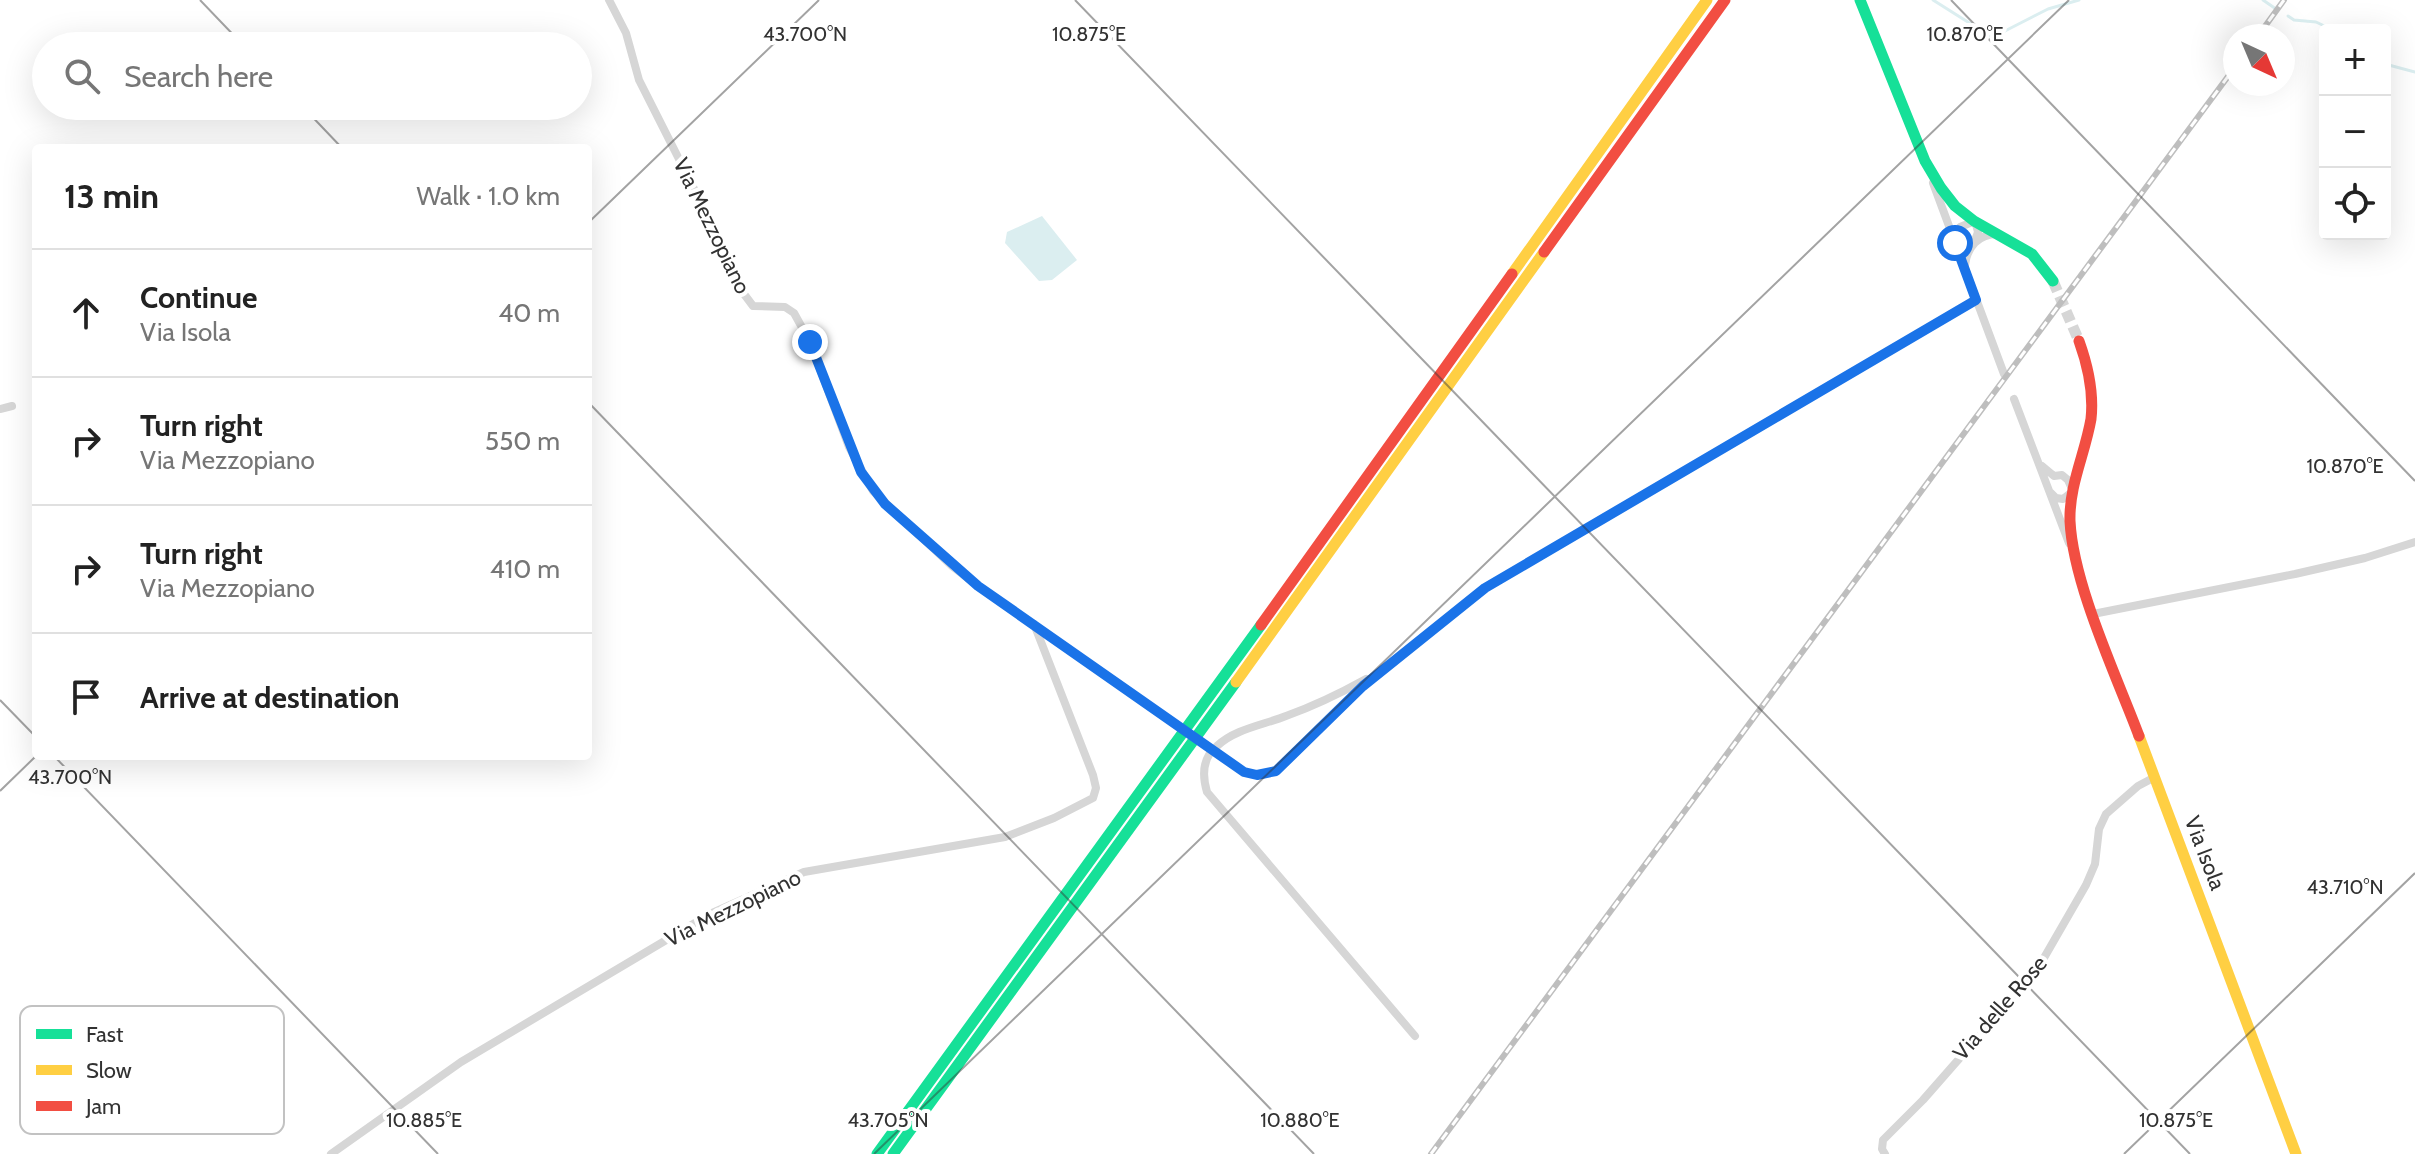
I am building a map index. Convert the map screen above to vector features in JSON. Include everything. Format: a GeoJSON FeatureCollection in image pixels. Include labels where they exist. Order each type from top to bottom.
{"type":"FeatureCollection","features":[{"type":"Feature","properties":{"kind":"main road"},"geometry":{"type":"LineString","coordinates":[[877,1154],[1228,671],[1707,0]]}},
{"type":"Feature","properties":{"kind":"main road"},"geometry":{"type":"LineString","coordinates":[[893,1154],[1725,0]]}},
{"type":"Feature","properties":{"kind":"main road"},"geometry":{"type":"LineString","coordinates":[[1860,0],[1925,161],[1953,204],[1975,221],[2006,235],[2035,255],[2053,281]]}},
{"type":"Feature","properties":{"kind":"main road","name":"Via Isola"},"geometry":{"type":"LineString","coordinates":[[2079,341],[2089,367],[2092,409],[2070,511],[2078,566],[2093,614],[2296,1154]]}},
{"type":"Feature","properties":{"kind":"street","name":"Via Mezzopiano"},"geometry":{"type":"LineString","coordinates":[[609,0],[626,33],[639,80],[679,155],[741,290],[753,306],[785,307],[794,313],[810,342],[849,447],[873,491],[952,566],[1244,772],[1257,775],[1276,771],[1363,686],[1485,588],[1976,300]]}},
{"type":"Feature","properties":{"kind":"street"},"geometry":{"type":"LineString","coordinates":[[1925,161],[2004,374]]}},
{"type":"Feature","properties":{"kind":"street"},"geometry":{"type":"LineString","coordinates":[[1956,246],[1960,227],[1975,221],[1978,232],[1965,270]]}},
{"type":"Feature","properties":{"kind":"street"},"geometry":{"type":"LineString","coordinates":[[1956,246],[1963,253],[1985,235],[2006,235]]}},
{"type":"Feature","properties":{"kind":"street","name":"Via Isola"},"geometry":{"type":"LineString","coordinates":[[2014,399],[2078,566]]}},
{"type":"Feature","properties":{"kind":"street"},"geometry":{"type":"LineString","coordinates":[[0,409],[12,406]]}},
{"type":"Feature","properties":{"kind":"street"},"geometry":{"type":"LineString","coordinates":[[2073,491],[2059,499],[2048,488],[2057,475],[2067,472],[2083,452]]}},
{"type":"Feature","properties":{"kind":"street","name":"Via Isola"},"geometry":{"type":"LineString","coordinates":[[2039,463],[2068,480],[2073,491]]}},
{"type":"Feature","properties":{"kind":"street"},"geometry":{"type":"LineString","coordinates":[[2093,614],[2295,574],[2365,558],[2415,542]]}},
{"type":"Feature","properties":{"kind":"street","name":"Via Mezzopiano"},"geometry":{"type":"LineString","coordinates":[[331,1154],[461,1062],[710,914],[765,888],[804,872],[1005,837],[1054,818],[1093,798],[1096,788],[1093,775],[1033,623]]}},
{"type":"Feature","properties":{"kind":"street"},"geometry":{"type":"LineString","coordinates":[[1384,669],[1325,702],[1227,739],[1210,754],[1202,776],[1207,792],[1415,1036]]}},
{"type":"Feature","properties":{"kind":"street","name":"Via delle Rose"},"geometry":{"type":"LineString","coordinates":[[1885,1154],[1883,1140],[1923,1100],[2042,962],[2086,885],[2095,864],[2099,829],[2106,814],[2138,786],[2155,777]]}},
{"type":"Feature","properties":{"kind":"shaded area"},"geometry":{"type":"Polygon","coordinates":[[[1042,216],[1077,260],[1052,280],[1039,281],[1005,243],[1007,232],[1042,216]]]}},
{"type":"Feature","properties":{"kind":"waterway"},"geometry":{"type":"LineString","coordinates":[[1933,0],[1990,36],[2048,9],[2079,0]]}},
{"type":"Feature","properties":{"kind":"waterway"},"geometry":{"type":"LineString","coordinates":[[2263,0],[2276,9]]}},
{"type":"Feature","properties":{"kind":"waterway"},"geometry":{"type":"LineString","coordinates":[[2288,16],[2294,20],[2320,24]]}},
{"type":"Feature","properties":{"kind":"waterway"},"geometry":{"type":"LineString","coordinates":[[2391,66],[2415,72]]}},
{"type":"Feature","properties":{"kind":"tunnel"},"geometry":{"type":"LineString","coordinates":[[2053,281],[2079,341]]}},
{"type":"Feature","properties":{"kind":"railway"},"geometry":{"type":"LineString","coordinates":[[2267,24],[2284,0]]}},
{"type":"Feature","properties":{"kind":"railway"},"geometry":{"type":"LineString","coordinates":[[1431,1154],[2223,83]]}},
{"type":"Feature","properties":{"kind":"traffic: fast"},"geometry":{"type":"LineString","coordinates":[[1860,0],[1925,161],[1941,188],[1955,206],[1974,221],[2032,254],[2053,281]]}},
{"type":"Feature","properties":{"kind":"traffic: fast"},"geometry":{"type":"LineString","coordinates":[[877,1154],[1261,625]]}},
{"type":"Feature","properties":{"kind":"traffic: fast"},"geometry":{"type":"LineString","coordinates":[[893,1154],[1236,682]]}},
{"type":"Feature","properties":{"kind":"traffic: slow"},"geometry":{"type":"LineString","coordinates":[[1512,274],[1707,0]]}},
{"type":"Feature","properties":{"kind":"traffic: slow"},"geometry":{"type":"LineString","coordinates":[[1236,682],[1544,252]]}},
{"type":"Feature","properties":{"kind":"traffic: slow"},"geometry":{"type":"LineString","coordinates":[[2139,736],[2296,1154]]}},
{"type":"Feature","properties":{"kind":"traffic: jam"},"geometry":{"type":"LineString","coordinates":[[1544,252],[1725,0]]}},
{"type":"Feature","properties":{"kind":"traffic: jam"},"geometry":{"type":"LineString","coordinates":[[1261,625],[1512,274]]}},
{"type":"Feature","properties":{"kind":"traffic: jam"},"geometry":{"type":"LineString","coordinates":[[2079,341],[2090,379],[2092,409],[2070,508],[2073,546],[2087,601],[2139,736]]}},
{"type":"Feature","properties":{"kind":"route"},"geometry":{"type":"LineString","coordinates":[[810,342],[849,447],[873,491],[885,504],[978,586],[1244,772],[1257,775],[1276,771],[1363,686],[1485,588],[1976,300],[1955,243]]}}]}
